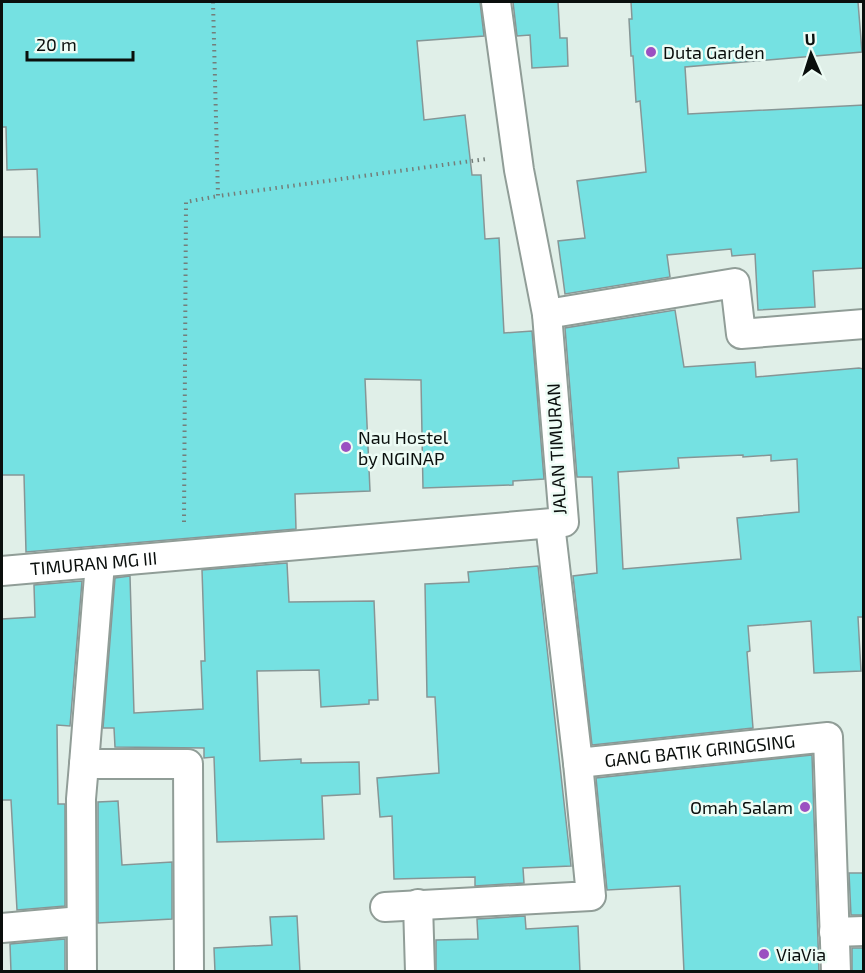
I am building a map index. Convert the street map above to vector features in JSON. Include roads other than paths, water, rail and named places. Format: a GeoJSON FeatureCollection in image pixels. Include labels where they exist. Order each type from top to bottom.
{"type":"FeatureCollection","features":[{"type":"Feature","properties":{"kind":"street","name":"JALAN TIMURAN"},"geometry":{"type":"LineString","coordinates":[[184,556],[564,522],[547,314],[517,155],[496,2]]}},
{"type":"Feature","properties":{"kind":"street"},"geometry":{"type":"LineString","coordinates":[[547,314],[735,283],[741,334],[864,324]]}},
{"type":"Feature","properties":{"kind":"street","name":"GANG BATIK GRINGSING"},"geometry":{"type":"LineString","coordinates":[[550,524],[578,763],[828,737],[836,972]]}},
{"type":"Feature","properties":{"kind":"street","name":"TIMURAN MG III"},"geometry":{"type":"LineString","coordinates":[[2,571],[184,556]]}},
{"type":"Feature","properties":{"kind":"street"},"geometry":{"type":"LineString","coordinates":[[82,972],[81,800],[100,563]]}},
{"type":"Feature","properties":{"kind":"street"},"geometry":{"type":"LineString","coordinates":[[385,906],[591,896],[578,763]]}},
{"type":"Feature","properties":{"kind":"street"},"geometry":{"type":"LineString","coordinates":[[84,764],[188,764],[189,972]]}},
{"type":"Feature","properties":{"kind":"street"},"geometry":{"type":"LineString","coordinates":[[418,904],[420,972]]}},
{"type":"Feature","properties":{"kind":"street"},"geometry":{"type":"LineString","coordinates":[[2,928],[81,921]]}},
{"type":"Feature","properties":{"kind":"street"},"geometry":{"type":"LineString","coordinates":[[834,932],[864,932]]}},
{"type":"Feature","properties":{"kind":"place","name":"Duta Garden"},"geometry":{"type":"Point","coordinates":[651,52]}},
{"type":"Feature","properties":{"kind":"place","name":"Nau Hostel by NGINAP"},"geometry":{"type":"Point","coordinates":[346,447]}},
{"type":"Feature","properties":{"kind":"place","name":"Omah Salam"},"geometry":{"type":"Point","coordinates":[805,807]}},
{"type":"Feature","properties":{"kind":"place","name":"ViaVia"},"geometry":{"type":"Point","coordinates":[764,954]}}]}
